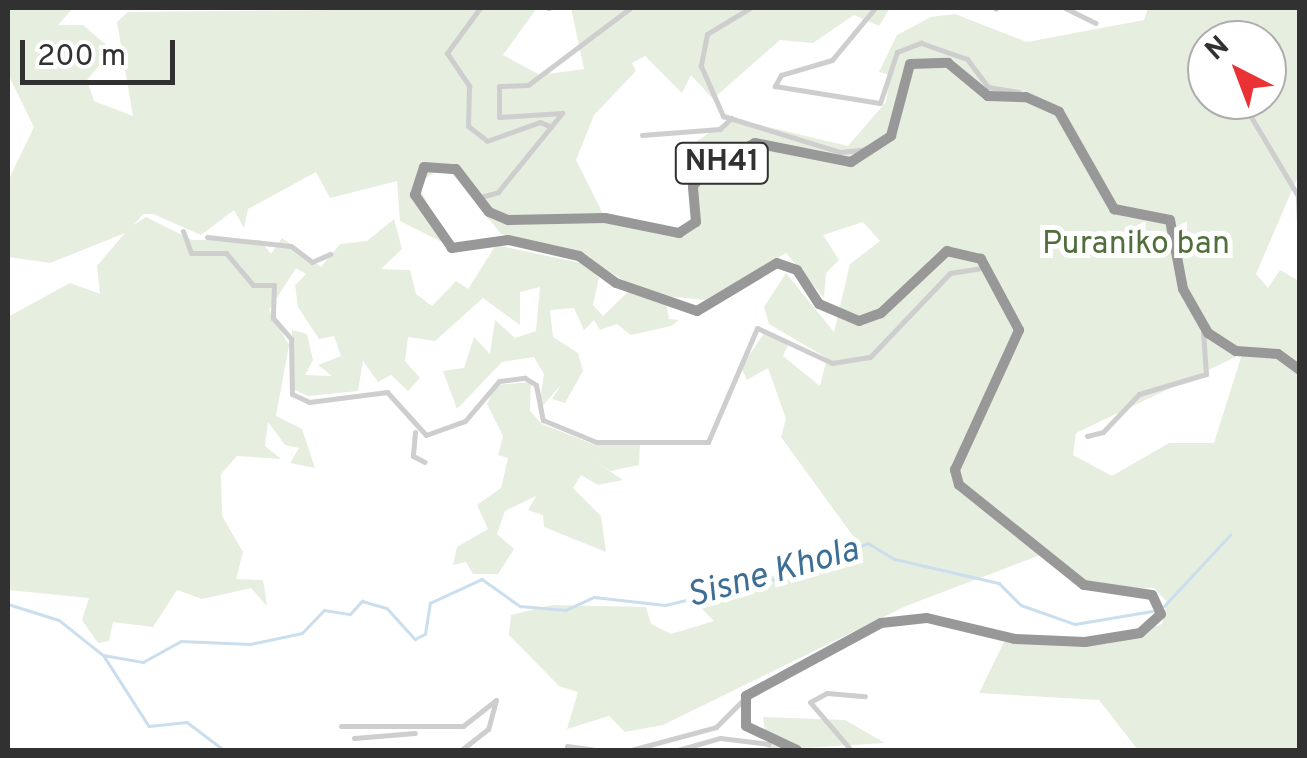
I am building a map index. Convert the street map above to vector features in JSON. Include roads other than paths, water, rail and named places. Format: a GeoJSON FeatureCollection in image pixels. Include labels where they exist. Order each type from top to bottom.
{"type":"FeatureCollection","features":[{"type":"Feature","properties":{"kind":"highway"},"geometry":{"type":"LineString","coordinates":[[875,150],[891,136],[901,80],[914,61],[956,67],[994,98],[1026,96],[1064,117],[1119,214],[1154,211],[1170,220],[1183,289],[1202,324],[1224,347],[1278,354],[1300,370]]}},
{"type":"Feature","properties":{"kind":"highway","name":"NH41"},"geometry":{"type":"LineString","coordinates":[[875,150],[845,163],[745,146],[695,181],[699,215],[679,234],[590,217],[508,220],[441,162],[415,180],[415,195],[452,248],[508,240],[579,256],[616,283],[697,311],[777,263],[796,270],[819,304],[859,320],[881,312],[946,252],[971,251],[984,268]]}},
{"type":"Feature","properties":{"kind":"highway"},"geometry":{"type":"LineString","coordinates":[[797,750],[770,744],[742,720],[744,700],[889,620],[938,618],[1014,639],[1073,642],[1140,633],[1161,614],[1156,598],[1084,585],[959,485],[956,470],[1018,335],[984,268]]}},
{"type":"Feature","properties":{"kind":"street"},"geometry":{"type":"LineString","coordinates":[[480,8],[447,53],[469,86],[468,126],[487,141],[540,122],[552,127]]}},
{"type":"Feature","properties":{"kind":"street"},"geometry":{"type":"LineString","coordinates":[[481,196],[498,192],[562,113],[556,107],[494,114],[499,86],[528,85],[630,8]]}},
{"type":"Feature","properties":{"kind":"street"},"geometry":{"type":"LineString","coordinates":[[750,8],[707,34],[701,66],[731,118],[840,152],[875,150]]}},
{"type":"Feature","properties":{"kind":"street"},"geometry":{"type":"LineString","coordinates":[[875,8],[832,60],[780,75],[775,86],[880,103],[897,52],[921,43],[967,59],[988,87],[1026,96]]}},
{"type":"Feature","properties":{"kind":"street"},"geometry":{"type":"LineString","coordinates":[[1066,8],[1096,23]]}},
{"type":"Feature","properties":{"kind":"street"},"geometry":{"type":"LineString","coordinates":[[1080,8],[1082,16]]}},
{"type":"Feature","properties":{"kind":"street"},"geometry":{"type":"LineString","coordinates":[[642,134],[720,128],[731,118]]}},
{"type":"Feature","properties":{"kind":"street"},"geometry":{"type":"LineString","coordinates":[[1254,120],[1298,196],[1299,227]]}},
{"type":"Feature","properties":{"kind":"street"},"geometry":{"type":"LineString","coordinates":[[182,231],[191,253],[226,253],[252,285],[274,285],[273,318],[291,339],[292,394],[309,402],[387,392],[415,429],[429,435],[460,424],[482,392],[525,378],[536,385],[543,420],[596,442],[708,442],[758,328],[832,362],[870,357],[950,273],[984,268]]}},
{"type":"Feature","properties":{"kind":"street"},"geometry":{"type":"LineString","coordinates":[[207,237],[291,246],[312,262],[330,254]]}},
{"type":"Feature","properties":{"kind":"street"},"geometry":{"type":"LineString","coordinates":[[1088,436],[1104,432],[1139,394],[1206,374],[1202,324]]}},
{"type":"Feature","properties":{"kind":"street"},"geometry":{"type":"LineString","coordinates":[[415,429],[414,456],[426,462]]}},
{"type":"Feature","properties":{"kind":"street"},"geometry":{"type":"LineString","coordinates":[[851,750],[810,702],[827,693],[865,696]]}},
{"type":"Feature","properties":{"kind":"street"},"geometry":{"type":"LineString","coordinates":[[354,738],[463,726],[496,700],[488,729],[461,750]]}},
{"type":"Feature","properties":{"kind":"street"},"geometry":{"type":"LineString","coordinates":[[678,750],[725,721],[744,700]]}},
{"type":"Feature","properties":{"kind":"street"},"geometry":{"type":"LineString","coordinates":[[341,726],[418,732]]}},
{"type":"Feature","properties":{"kind":"street"},"geometry":{"type":"LineString","coordinates":[[631,750],[720,738],[770,744]]}},
{"type":"Feature","properties":{"kind":"street"},"geometry":{"type":"LineString","coordinates":[[567,746],[596,750]]}},
{"type":"Feature","properties":{"kind":"waterway","name":"Sisne Khola"},"geometry":{"type":"LineString","coordinates":[[1164,606],[1230,535]]}},
{"type":"Feature","properties":{"kind":"waterway","name":"Sisne Khola"},"geometry":{"type":"LineString","coordinates":[[8,604],[59,620],[103,655],[143,662],[181,641],[250,644],[302,633],[324,610],[350,614],[362,601],[387,608],[415,639],[425,634],[430,603],[482,579],[520,606],[566,610],[594,597],[665,605],[800,573],[868,543],[895,559],[999,583],[1021,605],[1075,624],[1158,610]]}},
{"type":"Feature","properties":{"kind":"waterway"},"geometry":{"type":"LineString","coordinates":[[104,656],[149,726],[187,722],[224,750]]}},
{"type":"Feature","properties":{"kind":"park label","name":"Puraniko ban"},"geometry":{"type":"Point","coordinates":[1136,245]}}]}
